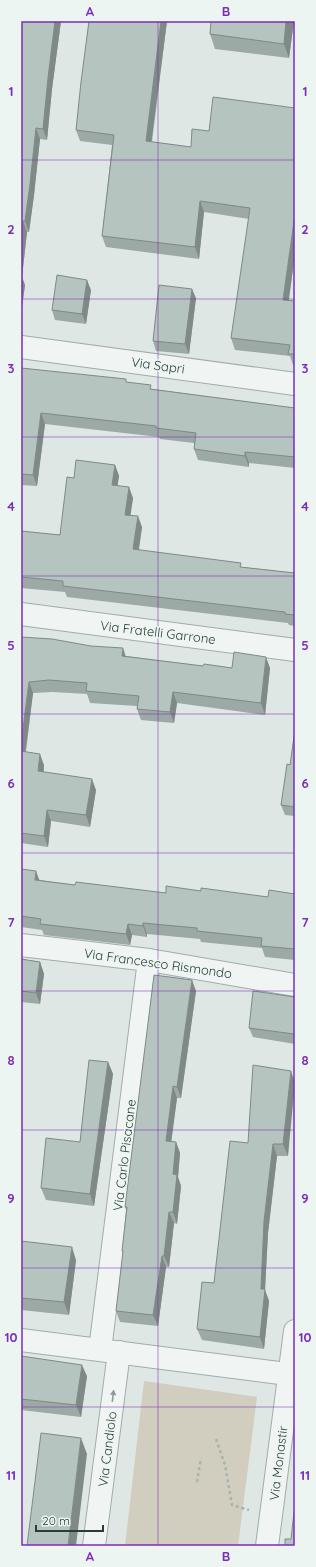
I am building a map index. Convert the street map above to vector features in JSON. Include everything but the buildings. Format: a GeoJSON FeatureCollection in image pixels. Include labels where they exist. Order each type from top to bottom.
{"type":"FeatureCollection","features":[{"type":"Feature","properties":{"kind":"street","name":"Via Sapri"},"geometry":{"type":"LineString","coordinates":[[21,347],[295,384]]}},
{"type":"Feature","properties":{"kind":"street","name":"Via Fratelli Garrone"},"geometry":{"type":"LineString","coordinates":[[21,614],[295,650]]}},
{"type":"Feature","properties":{"kind":"street","name":"Via Francesco Rismondo"},"geometry":{"type":"LineString","coordinates":[[21,945],[149,960],[295,985]]}},
{"type":"Feature","properties":{"kind":"street","name":"Via Carlo Pisacane"},"geometry":{"type":"LineString","coordinates":[[109,1351],[149,960]]}},
{"type":"Feature","properties":{"kind":"street","name":"Via Monastir"},"geometry":{"type":"LineString","coordinates":[[267,1546],[292,1375],[295,1332]]}},
{"type":"Feature","properties":{"kind":"street"},"geometry":{"type":"LineString","coordinates":[[21,1340],[292,1375]]}},
{"type":"Feature","properties":{"kind":"street","name":"Via Candiolo"},"geometry":{"type":"LineString","coordinates":[[94,1546],[109,1351]]}},
{"type":"Feature","properties":{"kind":"path"},"geometry":{"type":"LineString","coordinates":[[216,1439],[225,1465],[232,1505],[243,1509],[272,1513]]}},
{"type":"Feature","properties":{"kind":"path"},"geometry":{"type":"LineString","coordinates":[[197,1482],[201,1458]]}},
{"type":"Feature","properties":{"kind":"shaded area"},"geometry":{"type":"Polygon","coordinates":[[[144,1381],[257,1397],[238,1546],[125,1546],[144,1381]]]}}]}
